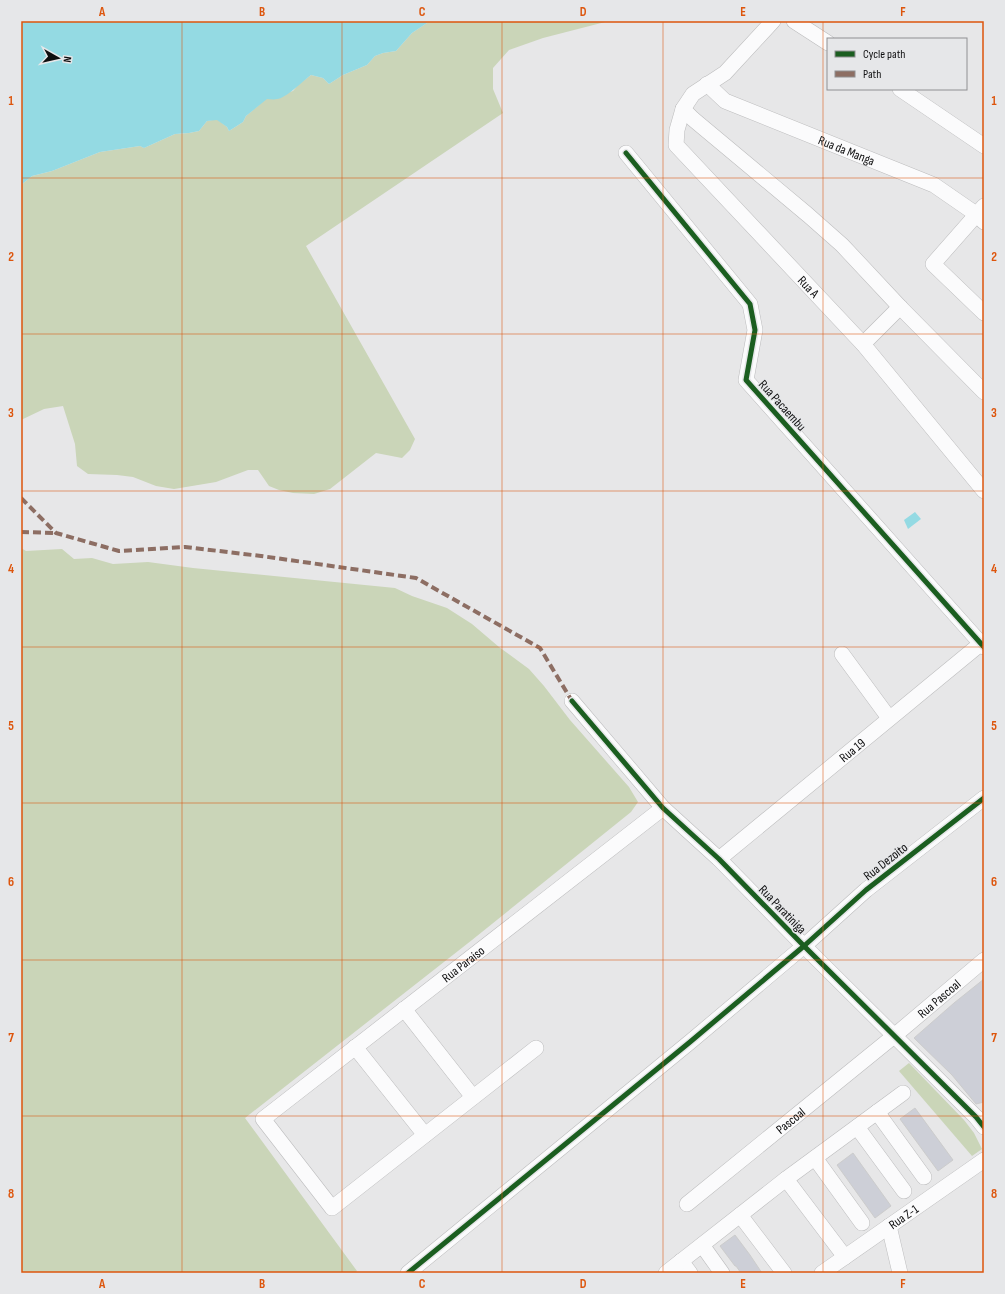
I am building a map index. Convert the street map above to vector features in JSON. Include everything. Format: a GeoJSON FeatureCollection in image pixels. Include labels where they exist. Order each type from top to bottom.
{"type":"FeatureCollection","features":[{"type":"Feature","properties":{"kind":"street","name":"Rua A"},"geometry":{"type":"LineString","coordinates":[[773,21],[725,73],[693,94],[683,109],[677,130],[676,145],[863,344],[983,488]]}},
{"type":"Feature","properties":{"kind":"street"},"geometry":{"type":"LineString","coordinates":[[794,21],[827,42]]}},
{"type":"Feature","properties":{"kind":"street","name":"Rua da Manga"},"geometry":{"type":"LineString","coordinates":[[707,84],[725,101],[934,185],[982,214]]}},
{"type":"Feature","properties":{"kind":"street"},"geometry":{"type":"LineString","coordinates":[[902,90],[984,146]]}},
{"type":"Feature","properties":{"kind":"street"},"geometry":{"type":"LineString","coordinates":[[683,109],[693,120],[842,245],[900,307],[984,392]]}},
{"type":"Feature","properties":{"kind":"street","name":"Rua Pacaembu"},"geometry":{"type":"LineString","coordinates":[[626,153],[750,304],[755,330],[746,380],[983,644]]}},
{"type":"Feature","properties":{"kind":"street"},"geometry":{"type":"LineString","coordinates":[[982,214],[932,264],[984,313]]}},
{"type":"Feature","properties":{"kind":"street"},"geometry":{"type":"LineString","coordinates":[[863,344],[900,307]]}},
{"type":"Feature","properties":{"kind":"street","name":"Rua 19"},"geometry":{"type":"LineString","coordinates":[[719,859],[889,718],[983,644]]}},
{"type":"Feature","properties":{"kind":"street"},"geometry":{"type":"LineString","coordinates":[[842,654],[889,718]]}},
{"type":"Feature","properties":{"kind":"street","name":"Rua Paratiniga"},"geometry":{"type":"LineString","coordinates":[[572,701],[664,808],[719,859],[984,1126]]}},
{"type":"Feature","properties":{"kind":"street","name":"Rua Dezoito"},"geometry":{"type":"LineString","coordinates":[[408,1273],[593,1122],[804,946],[866,890],[984,798]]}},
{"type":"Feature","properties":{"kind":"street","name":"Rua Paraiso"},"geometry":{"type":"LineString","coordinates":[[425,1135],[332,1208],[263,1119],[664,808]]}},
{"type":"Feature","properties":{"kind":"street","name":"Rua Pascoal"},"geometry":{"type":"LineString","coordinates":[[894,1036],[984,960]]}},
{"type":"Feature","properties":{"kind":"street"},"geometry":{"type":"LineString","coordinates":[[404,1009],[473,1097]]}},
{"type":"Feature","properties":{"kind":"street","name":"Pascoal"},"geometry":{"type":"LineString","coordinates":[[687,1204],[894,1036]]}},
{"type":"Feature","properties":{"kind":"street"},"geometry":{"type":"LineString","coordinates":[[355,1047],[425,1135],[536,1048]]}},
{"type":"Feature","properties":{"kind":"street"},"geometry":{"type":"LineString","coordinates":[[666,1273],[686,1267],[702,1245],[786,1179],[903,1093]]}},
{"type":"Feature","properties":{"kind":"street"},"geometry":{"type":"LineString","coordinates":[[877,1112],[924,1177]]}},
{"type":"Feature","properties":{"kind":"street"},"geometry":{"type":"LineString","coordinates":[[857,1127],[904,1191]]}},
{"type":"Feature","properties":{"kind":"street"},"geometry":{"type":"LineString","coordinates":[[815,1158],[862,1223]]}},
{"type":"Feature","properties":{"kind":"street","name":"Rua Z-1"},"geometry":{"type":"LineString","coordinates":[[822,1273],[984,1160]]}},
{"type":"Feature","properties":{"kind":"street"},"geometry":{"type":"LineString","coordinates":[[786,1179],[845,1257]]}},
{"type":"Feature","properties":{"kind":"street"},"geometry":{"type":"LineString","coordinates":[[740,1215],[784,1273]]}},
{"type":"Feature","properties":{"kind":"street"},"geometry":{"type":"LineString","coordinates":[[889,1226],[900,1273]]}},
{"type":"Feature","properties":{"kind":"street"},"geometry":{"type":"LineString","coordinates":[[702,1245],[722,1273]]}},
{"type":"Feature","properties":{"kind":"green space"},"geometry":{"type":"Polygon","coordinates":[[[430,21],[609,21],[543,38],[509,50],[493,68],[493,89],[503,113],[306,246],[415,439],[410,450],[402,458],[376,453],[330,489],[314,494],[293,493],[269,486],[258,470],[248,470],[216,482],[174,489],[156,486],[133,477],[88,474],[77,466],[75,444],[63,406],[44,409],[21,420],[21,185],[32,176],[52,171],[100,152],[140,146],[144,148],[175,134],[199,131],[207,121],[217,119],[227,127],[229,131],[243,122],[246,116],[267,98],[293,91],[311,75],[323,78],[329,84],[343,75],[367,65],[375,56],[396,51],[412,33],[430,21]]]}},
{"type":"Feature","properties":{"kind":"green space"},"geometry":{"type":"Polygon","coordinates":[[[21,548],[26,551],[62,549],[74,559],[92,558],[113,564],[148,562],[193,568],[395,588],[412,596],[447,608],[472,624],[499,647],[529,669],[570,720],[629,787],[638,802],[631,812],[472,940],[245,1118],[357,1271],[355,1273],[21,1273],[21,548]]]}},
{"type":"Feature","properties":{"kind":"green space"},"geometry":{"type":"Polygon","coordinates":[[[909,1063],[964,1120],[974,1133],[982,1149],[972,1156],[899,1071],[909,1063]]]}},
{"type":"Feature","properties":{"kind":"water"},"geometry":{"type":"Polygon","coordinates":[[[21,21],[430,21],[412,33],[396,51],[375,56],[367,65],[343,75],[329,84],[323,78],[311,75],[285,96],[276,99],[267,99],[246,116],[243,122],[229,131],[227,127],[217,120],[207,121],[199,131],[175,134],[144,148],[140,146],[100,152],[52,171],[32,176],[21,185],[21,21]]]}},
{"type":"Feature","properties":{"kind":"water"},"geometry":{"type":"Polygon","coordinates":[[[915,512],[921,519],[908,529],[904,520],[915,512]]]}},
{"type":"Feature","properties":{"kind":"building"},"geometry":{"type":"Polygon","coordinates":[[[984,979],[984,1102],[976,1104],[952,1075],[914,1038],[984,979]]]}},
{"type":"Feature","properties":{"kind":"building"},"geometry":{"type":"Polygon","coordinates":[[[915,1108],[953,1160],[938,1171],[900,1119],[915,1108]]]}},
{"type":"Feature","properties":{"kind":"building"},"geometry":{"type":"Polygon","coordinates":[[[853,1153],[891,1206],[875,1218],[837,1165],[853,1153]]]}},
{"type":"Feature","properties":{"kind":"building"},"geometry":{"type":"Polygon","coordinates":[[[735,1235],[762,1273],[741,1273],[720,1246],[735,1235]]]}},
{"type":"Feature","properties":{"kind":"marked path"},"geometry":{"type":"LineString","coordinates":[[21,498],[56,533],[119,551],[185,547],[416,578],[540,648],[572,701]]}},
{"type":"Feature","properties":{"kind":"marked path"},"geometry":{"type":"LineString","coordinates":[[21,532],[56,533]]}},
{"type":"Feature","properties":{"kind":"cycle path"},"geometry":{"type":"LineString","coordinates":[[626,153],[750,304],[755,330],[746,380],[984,647]]}},
{"type":"Feature","properties":{"kind":"cycle path"},"geometry":{"type":"LineString","coordinates":[[572,701],[663,808],[719,859],[976,1117],[984,1127]]}},
{"type":"Feature","properties":{"kind":"cycle path"},"geometry":{"type":"LineString","coordinates":[[408,1273],[690,1042],[804,946],[866,890],[984,798]]}}]}
